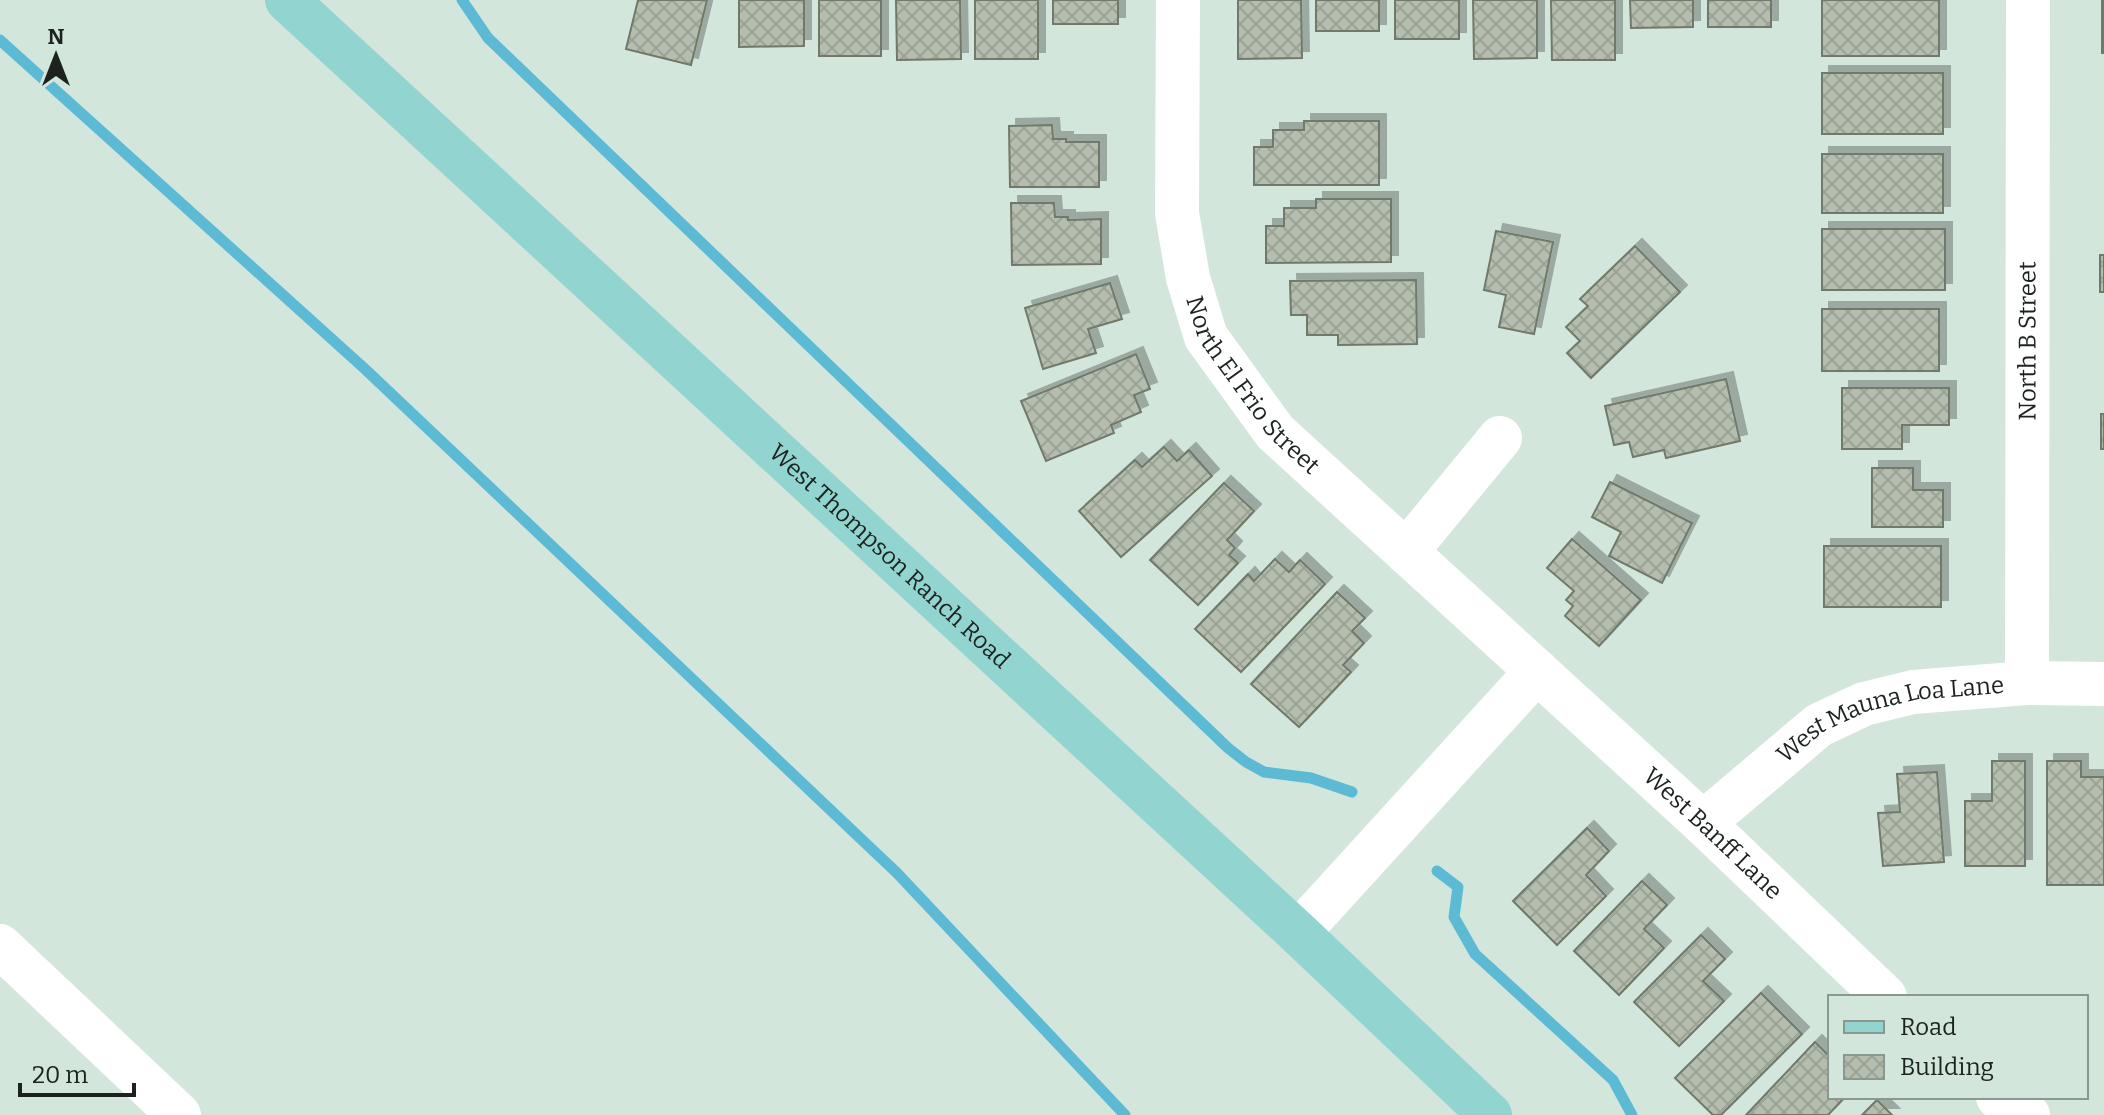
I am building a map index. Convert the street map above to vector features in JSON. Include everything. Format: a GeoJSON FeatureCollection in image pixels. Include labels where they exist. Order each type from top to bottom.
{"type":"FeatureCollection","features":[{"type":"Feature","properties":{"kind":"main road","name":"West Thompson Ranch Road"},"geometry":{"type":"LineString","coordinates":[[287,0],[1298,933],[1490,1115]]}},
{"type":"Feature","properties":{"kind":"street","name":"North El Frio Street"},"geometry":{"type":"LineString","coordinates":[[1178,0],[1177,213],[1188,278],[1206,337],[1275,432],[1537,671]]}},
{"type":"Feature","properties":{"kind":"street","name":"North B Street"},"geometry":{"type":"LineString","coordinates":[[2027,683],[2028,0]]}},
{"type":"Feature","properties":{"kind":"street"},"geometry":{"type":"LineString","coordinates":[[1406,552],[1500,438]]}},
{"type":"Feature","properties":{"kind":"street"},"geometry":{"type":"LineString","coordinates":[[1298,933],[1537,671]]}},
{"type":"Feature","properties":{"kind":"street","name":"West Banff Lane"},"geometry":{"type":"LineString","coordinates":[[1537,671],[1703,823],[1883,995]]}},
{"type":"Feature","properties":{"kind":"street","name":"West Mauna Loa Lane"},"geometry":{"type":"LineString","coordinates":[[1703,823],[1819,725],[1864,704],[1913,692],[2027,683],[2104,684]]}},
{"type":"Feature","properties":{"kind":"street"},"geometry":{"type":"LineString","coordinates":[[0,946],[179,1115]]}},
{"type":"Feature","properties":{"kind":"street"},"geometry":{"type":"LineString","coordinates":[[2001,1099],[2028,1115]]}},
{"type":"Feature","properties":{"kind":"building"},"geometry":{"type":"Polygon","coordinates":[[[638,0],[707,0],[691,65],[626,49],[638,0]]]}},
{"type":"Feature","properties":{"kind":"building"},"geometry":{"type":"Polygon","coordinates":[[[739,0],[804,0],[804,46],[739,47],[739,0]]]}},
{"type":"Feature","properties":{"kind":"building"},"geometry":{"type":"Polygon","coordinates":[[[819,0],[881,0],[881,56],[819,56],[819,0]]]}},
{"type":"Feature","properties":{"kind":"building"},"geometry":{"type":"Polygon","coordinates":[[[896,0],[960,0],[961,59],[897,60],[896,0]]]}},
{"type":"Feature","properties":{"kind":"building"},"geometry":{"type":"Polygon","coordinates":[[[975,0],[1038,0],[1038,59],[975,59],[975,0]]]}},
{"type":"Feature","properties":{"kind":"building"},"geometry":{"type":"Polygon","coordinates":[[[1053,0],[1118,0],[1118,24],[1053,24],[1053,0]]]}},
{"type":"Feature","properties":{"kind":"building"},"geometry":{"type":"Polygon","coordinates":[[[1238,0],[1301,0],[1302,58],[1238,59],[1238,0]]]}},
{"type":"Feature","properties":{"kind":"building"},"geometry":{"type":"Polygon","coordinates":[[[1316,0],[1379,0],[1379,31],[1316,31],[1316,0]]]}},
{"type":"Feature","properties":{"kind":"building"},"geometry":{"type":"Polygon","coordinates":[[[1395,0],[1459,0],[1459,39],[1395,39],[1395,0]]]}},
{"type":"Feature","properties":{"kind":"building"},"geometry":{"type":"Polygon","coordinates":[[[1473,0],[1537,0],[1537,58],[1474,59],[1473,0]]]}},
{"type":"Feature","properties":{"kind":"building"},"geometry":{"type":"Polygon","coordinates":[[[1551,0],[1615,0],[1615,60],[1552,60],[1551,0]]]}},
{"type":"Feature","properties":{"kind":"building"},"geometry":{"type":"Polygon","coordinates":[[[1630,0],[1693,0],[1693,27],[1631,28],[1630,0]]]}},
{"type":"Feature","properties":{"kind":"building"},"geometry":{"type":"Polygon","coordinates":[[[1708,0],[1771,0],[1771,27],[1708,27],[1708,0]]]}},
{"type":"Feature","properties":{"kind":"building"},"geometry":{"type":"Polygon","coordinates":[[[1822,0],[1939,0],[1939,56],[1822,56],[1822,0]]]}},
{"type":"Feature","properties":{"kind":"building"},"geometry":{"type":"Polygon","coordinates":[[[2104,0],[2104,53],[2102,53],[2104,0]]]}},
{"type":"Feature","properties":{"kind":"building"},"geometry":{"type":"Polygon","coordinates":[[[1822,73],[1943,73],[1943,134],[1822,134],[1822,73]]]}},
{"type":"Feature","properties":{"kind":"building"},"geometry":{"type":"Polygon","coordinates":[[[1304,121],[1379,121],[1379,185],[1254,185],[1254,147],[1273,147],[1273,130],[1304,130],[1304,121]]]}},
{"type":"Feature","properties":{"kind":"building"},"geometry":{"type":"Polygon","coordinates":[[[1052,125],[1053,139],[1099,142],[1099,187],[1010,187],[1009,126],[1052,125]]]}},
{"type":"Feature","properties":{"kind":"building"},"geometry":{"type":"Polygon","coordinates":[[[1822,154],[1943,154],[1943,213],[1822,213],[1822,154]]]}},
{"type":"Feature","properties":{"kind":"building"},"geometry":{"type":"Polygon","coordinates":[[[1316,199],[1391,199],[1391,262],[1266,263],[1266,226],[1284,226],[1284,208],[1316,208],[1316,199]]]}},
{"type":"Feature","properties":{"kind":"building"},"geometry":{"type":"Polygon","coordinates":[[[1011,203],[1054,203],[1055,217],[1068,217],[1068,220],[1101,219],[1101,264],[1012,265],[1011,203]]]}},
{"type":"Feature","properties":{"kind":"building"},"geometry":{"type":"Polygon","coordinates":[[[1822,229],[1945,229],[1945,290],[1822,290],[1822,229]]]}},
{"type":"Feature","properties":{"kind":"building"},"geometry":{"type":"Polygon","coordinates":[[[1496,231],[1553,242],[1534,334],[1499,327],[1506,295],[1484,290],[1496,231]]]}},
{"type":"Feature","properties":{"kind":"building"},"geometry":{"type":"Polygon","coordinates":[[[1635,246],[1680,292],[1591,378],[1567,353],[1580,341],[1566,327],[1588,306],[1580,299],[1635,246]]]}},
{"type":"Feature","properties":{"kind":"building"},"geometry":{"type":"Polygon","coordinates":[[[2100,255],[2104,255],[2104,292],[2100,292],[2100,255]]]}},
{"type":"Feature","properties":{"kind":"building"},"geometry":{"type":"Polygon","coordinates":[[[1416,280],[1417,344],[1338,345],[1338,335],[1307,335],[1307,315],[1291,315],[1290,281],[1416,280]]]}},
{"type":"Feature","properties":{"kind":"building"},"geometry":{"type":"Polygon","coordinates":[[[1110,283],[1122,319],[1088,329],[1096,353],[1043,369],[1025,308],[1110,283]]]}},
{"type":"Feature","properties":{"kind":"building"},"geometry":{"type":"Polygon","coordinates":[[[1822,309],[1939,309],[1939,371],[1822,371],[1822,309]]]}},
{"type":"Feature","properties":{"kind":"building"},"geometry":{"type":"Polygon","coordinates":[[[1136,354],[1150,389],[1134,395],[1141,412],[1111,425],[1114,433],[1046,461],[1021,401],[1136,354]]]}},
{"type":"Feature","properties":{"kind":"building"},"geometry":{"type":"Polygon","coordinates":[[[1726,379],[1740,441],[1666,458],[1664,450],[1633,457],[1629,442],[1614,445],[1605,406],[1726,379]]]}},
{"type":"Feature","properties":{"kind":"building"},"geometry":{"type":"Polygon","coordinates":[[[1842,388],[1949,388],[1949,425],[1902,425],[1902,449],[1842,449],[1842,388]]]}},
{"type":"Feature","properties":{"kind":"building"},"geometry":{"type":"Polygon","coordinates":[[[2101,414],[2104,414],[2104,449],[2101,449],[2101,414]]]}},
{"type":"Feature","properties":{"kind":"building"},"geometry":{"type":"Polygon","coordinates":[[[1164,447],[1177,461],[1189,450],[1212,476],[1121,557],[1079,511],[1135,460],[1142,467],[1164,447]]]}},
{"type":"Feature","properties":{"kind":"building"},"geometry":{"type":"Polygon","coordinates":[[[1872,468],[1913,468],[1913,490],[1943,490],[1943,527],[1872,527],[1872,468]]]}},
{"type":"Feature","properties":{"kind":"building"},"geometry":{"type":"Polygon","coordinates":[[[1610,482],[1692,523],[1662,583],[1609,556],[1621,532],[1592,517],[1610,482]]]}},
{"type":"Feature","properties":{"kind":"building"},"geometry":{"type":"Polygon","coordinates":[[[1224,483],[1254,511],[1227,540],[1235,548],[1229,555],[1238,563],[1198,605],[1150,560],[1224,483]]]}},
{"type":"Feature","properties":{"kind":"building"},"geometry":{"type":"Polygon","coordinates":[[[1572,539],[1641,600],[1599,646],[1565,616],[1573,606],[1566,600],[1574,591],[1547,568],[1572,539]]]}},
{"type":"Feature","properties":{"kind":"building"},"geometry":{"type":"Polygon","coordinates":[[[1824,546],[1941,546],[1941,607],[1824,607],[1824,546]]]}},
{"type":"Feature","properties":{"kind":"building"},"geometry":{"type":"Polygon","coordinates":[[[1275,559],[1289,572],[1300,560],[1325,584],[1241,672],[1195,629],[1248,574],[1254,581],[1275,559]]]}},
{"type":"Feature","properties":{"kind":"building"},"geometry":{"type":"Polygon","coordinates":[[[1337,592],[1365,618],[1352,631],[1364,643],[1343,665],[1351,672],[1299,727],[1251,684],[1337,592]]]}},
{"type":"Feature","properties":{"kind":"building"},"geometry":{"type":"Polygon","coordinates":[[[1992,761],[2025,761],[2025,866],[1965,866],[1965,801],[1992,801],[1992,761]]]}},
{"type":"Feature","properties":{"kind":"building"},"geometry":{"type":"Polygon","coordinates":[[[2047,761],[2081,761],[2081,777],[2104,777],[2104,885],[2047,885],[2047,761]]]}},
{"type":"Feature","properties":{"kind":"building"},"geometry":{"type":"Polygon","coordinates":[[[1937,772],[1944,862],[1883,866],[1878,813],[1900,812],[1897,774],[1937,772]]]}},
{"type":"Feature","properties":{"kind":"building"},"geometry":{"type":"Polygon","coordinates":[[[1587,828],[1609,851],[1586,875],[1606,896],[1557,945],[1513,901],[1587,828]]]}},
{"type":"Feature","properties":{"kind":"building"},"geometry":{"type":"Polygon","coordinates":[[[1642,881],[1667,905],[1644,929],[1664,948],[1619,995],[1574,951],[1642,881]]]}},
{"type":"Feature","properties":{"kind":"building"},"geometry":{"type":"Polygon","coordinates":[[[1701,935],[1725,959],[1703,981],[1724,1001],[1679,1046],[1634,1002],[1701,935]]]}},
{"type":"Feature","properties":{"kind":"building"},"geometry":{"type":"Polygon","coordinates":[[[1761,993],[1802,1034],[1721,1115],[1713,1115],[1675,1078],[1761,993]]]}},
{"type":"Feature","properties":{"kind":"building"},"geometry":{"type":"Polygon","coordinates":[[[1815,1042],[1828,1055],[1828,1099],[1843,1099],[1828,1115],[1746,1115],[1815,1042]]]}},
{"type":"Feature","properties":{"kind":"building"},"geometry":{"type":"Polygon","coordinates":[[[1877,1100],[1892,1115],[1862,1115],[1877,1100]]]}},
{"type":"Feature","properties":{"kind":"waterway"},"geometry":{"type":"LineString","coordinates":[[462,0],[488,38],[1228,748],[1264,772],[1311,778],[1352,792]]}},
{"type":"Feature","properties":{"kind":"waterway"},"geometry":{"type":"LineString","coordinates":[[0,40],[365,369],[897,873],[1125,1115]]}},
{"type":"Feature","properties":{"kind":"waterway"},"geometry":{"type":"LineString","coordinates":[[1437,871],[1458,887],[1454,917],[1475,954],[1613,1080],[1632,1115]]}}]}
